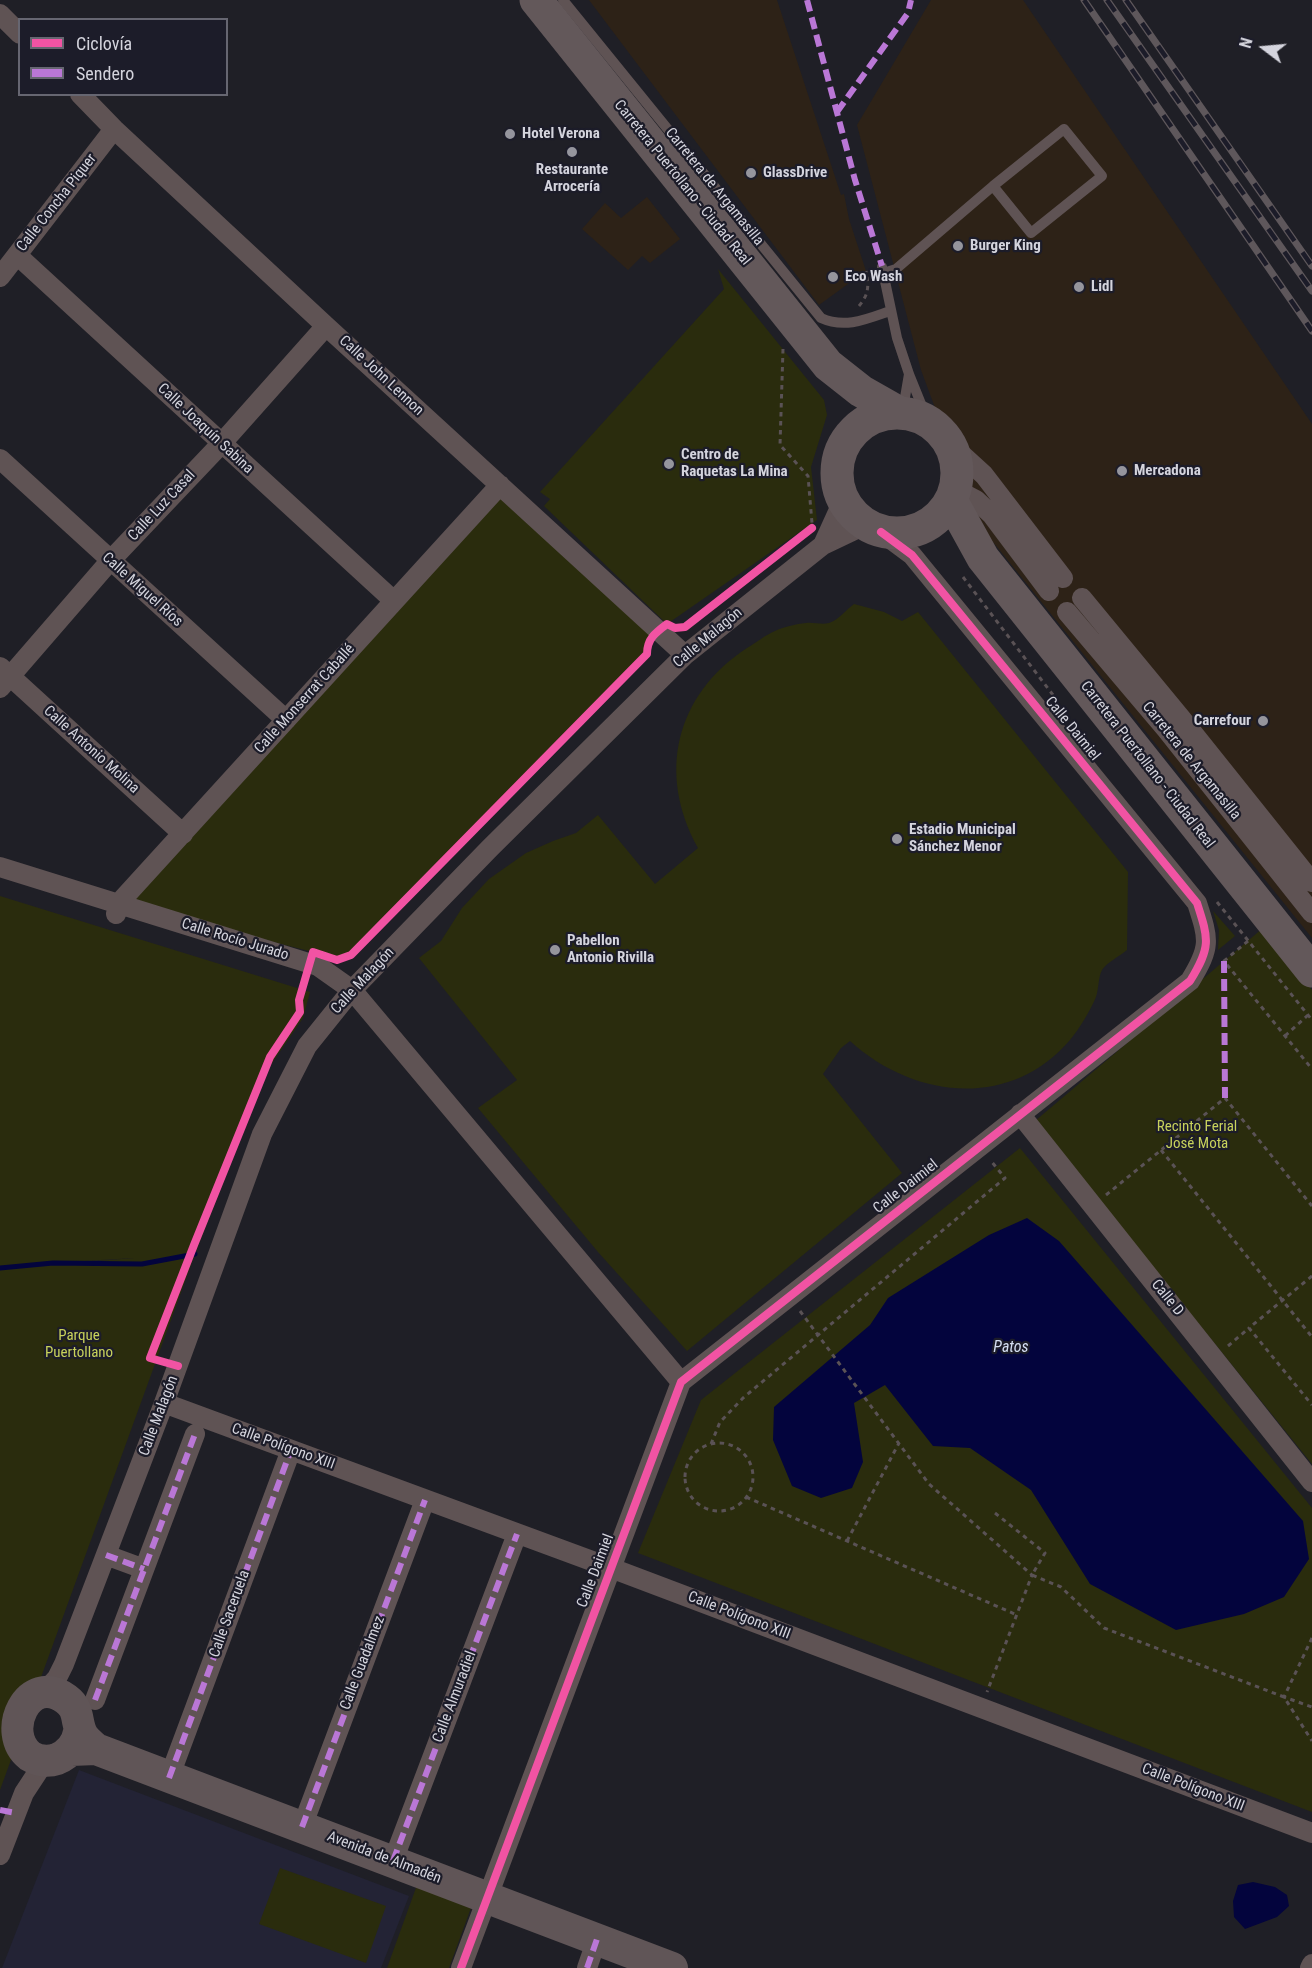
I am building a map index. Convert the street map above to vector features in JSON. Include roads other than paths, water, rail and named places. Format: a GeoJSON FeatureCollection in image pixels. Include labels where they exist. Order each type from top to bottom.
{"type":"FeatureCollection","features":[{"type":"Feature","properties":{"kind":"highway","name":"Carretera Puertollano - Ciudad Real"},"geometry":{"type":"LineString","coordinates":[[536,0],[828,365],[861,391],[919,422]]}},
{"type":"Feature","properties":{"kind":"highway","name":"Carretera Puertollano - Ciudad Real"},"geometry":{"type":"LineString","coordinates":[[828,365],[843,401],[850,434]]}},
{"type":"Feature","properties":{"kind":"highway"},"geometry":{"type":"LineString","coordinates":[[887,413],[919,422],[957,467],[953,494],[937,518],[919,530],[900,534],[873,528],[851,513],[838,488],[837,466],[843,446],[850,434],[867,420],[887,413]]}},
{"type":"Feature","properties":{"kind":"highway","name":"Carretera Puertollano - Ciudad Real"},"geometry":{"type":"LineString","coordinates":[[953,494],[983,558],[1312,971]]}},
{"type":"Feature","properties":{"kind":"highway","name":"Carretera Puertollano - Ciudad Real"},"geometry":{"type":"LineString","coordinates":[[919,530],[983,558]]}},
{"type":"Feature","properties":{"kind":"main road","name":"Avenida de Almadén"},"geometry":{"type":"LineString","coordinates":[[46,1724],[169,1778],[487,1896],[672,1968]]}},
{"type":"Feature","properties":{"kind":"street"},"geometry":{"type":"LineString","coordinates":[[0,5],[6,0]]}},
{"type":"Feature","properties":{"kind":"street"},"geometry":{"type":"LineString","coordinates":[[0,14],[18,32]]}},
{"type":"Feature","properties":{"kind":"street","name":"Calle John Lennon"},"geometry":{"type":"LineString","coordinates":[[82,96],[114,129],[326,326],[685,655]]}},
{"type":"Feature","properties":{"kind":"street","name":"Calle Concha Piquer"},"geometry":{"type":"LineString","coordinates":[[0,277],[114,129]]}},
{"type":"Feature","properties":{"kind":"street","name":"Calle Joaquín Sabina"},"geometry":{"type":"LineString","coordinates":[[17,255],[220,444],[394,601]]}},
{"type":"Feature","properties":{"kind":"street","name":"Calle Luz Casal"},"geometry":{"type":"LineString","coordinates":[[3,677],[220,444],[326,326]]}},
{"type":"Feature","properties":{"kind":"street"},"geometry":{"type":"LineString","coordinates":[[919,422],[984,475],[1056,584]]}},
{"type":"Feature","properties":{"kind":"street","name":"Calle Miguel Ríos"},"geometry":{"type":"LineString","coordinates":[[0,459],[286,720]]}},
{"type":"Feature","properties":{"kind":"street","name":"Calle Monserrat Caballé"},"geometry":{"type":"LineString","coordinates":[[118,910],[183,834],[500,485]]}},
{"type":"Feature","properties":{"kind":"street"},"geometry":{"type":"LineString","coordinates":[[953,494],[976,500],[1056,584]]}},
{"type":"Feature","properties":{"kind":"street","name":"Calle Malagón"},"geometry":{"type":"LineString","coordinates":[[824,545],[843,501]]}},
{"type":"Feature","properties":{"kind":"street","name":"Calle Malagón"},"geometry":{"type":"LineString","coordinates":[[0,1855],[24,1793],[26,1769],[62,1682],[64,1664],[164,1403],[262,1134],[307,1046],[352,990],[490,848],[685,655],[824,545],[873,528]]}},
{"type":"Feature","properties":{"kind":"street","name":"Calle Daimiel"},"geometry":{"type":"LineString","coordinates":[[461,1968],[681,1382],[1190,981],[1204,958],[1206,932],[1197,903],[912,555],[873,528]]}},
{"type":"Feature","properties":{"kind":"street"},"geometry":{"type":"LineString","coordinates":[[1068,578],[1078,583],[1083,593],[1082,598],[1077,608],[1062,612],[1053,607],[1048,597],[1056,584],[1068,578]]}},
{"type":"Feature","properties":{"kind":"street","name":"Carretera de Argamasilla"},"geometry":{"type":"LineString","coordinates":[[1082,598],[1312,882]]}},
{"type":"Feature","properties":{"kind":"street","name":"Carretera de Argamasilla"},"geometry":{"type":"LineString","coordinates":[[1067,612],[1166,729],[1312,913]]}},
{"type":"Feature","properties":{"kind":"street","name":"Calle Antonio Molina"},"geometry":{"type":"LineString","coordinates":[[3,677],[183,834]]}},
{"type":"Feature","properties":{"kind":"street","name":"Calle Rocío Jurado"},"geometry":{"type":"LineString","coordinates":[[0,867],[352,990]]}},
{"type":"Feature","properties":{"kind":"street","name":"Calle Rocío Jurado"},"geometry":{"type":"LineString","coordinates":[[0,880],[118,910]]}},
{"type":"Feature","properties":{"kind":"street"},"geometry":{"type":"LineString","coordinates":[[352,990],[681,1382]]}},
{"type":"Feature","properties":{"kind":"street","name":"Calle D"},"geometry":{"type":"LineString","coordinates":[[1020,1114],[1312,1482]]}},
{"type":"Feature","properties":{"kind":"street","name":"Calle Polígono XIII"},"geometry":{"type":"LineString","coordinates":[[164,1403],[611,1568],[1312,1833]]}},
{"type":"Feature","properties":{"kind":"street","name":"Calle Malagón"},"geometry":{"type":"LineString","coordinates":[[46,1724],[144,1569],[195,1434]]}},
{"type":"Feature","properties":{"kind":"street","name":"Calle Saceruela"},"geometry":{"type":"LineString","coordinates":[[169,1778],[291,1450]]}},
{"type":"Feature","properties":{"kind":"street","name":"Calle Guadalmez"},"geometry":{"type":"LineString","coordinates":[[302,1827],[425,1500]]}},
{"type":"Feature","properties":{"kind":"street","name":"Calle Almuradiel"},"geometry":{"type":"LineString","coordinates":[[393,1861],[517,1533]]}},
{"type":"Feature","properties":{"kind":"street"},"geometry":{"type":"LineString","coordinates":[[106,1555],[144,1569]]}},
{"type":"Feature","properties":{"kind":"street"},"geometry":{"type":"LineString","coordinates":[[587,1968],[597,1939]]}},
{"type":"Feature","properties":{"kind":"street"},"geometry":{"type":"LineString","coordinates":[[1310,1968],[1312,1964]]}},
{"type":"Feature","properties":{"kind":"lane","name":"Carretera de Argamasilla"},"geometry":{"type":"LineString","coordinates":[[563,0],[821,318],[844,324],[890,311]]}},
{"type":"Feature","properties":{"kind":"lane"},"geometry":{"type":"LineString","coordinates":[[919,422],[909,374],[890,311],[883,270],[896,269],[993,186],[1064,129],[1102,176],[1031,233],[993,186]]}},
{"type":"Feature","properties":{"kind":"lane"},"geometry":{"type":"LineString","coordinates":[[909,374],[919,422]]}},
{"type":"Feature","properties":{"kind":"water","name":"Patos"},"geometry":{"type":"Polygon","coordinates":[[[1027,1218],[1059,1241],[1303,1521],[1309,1559],[1284,1597],[1244,1614],[1176,1630],[1090,1584],[1031,1490],[970,1448],[933,1446],[885,1385],[854,1403],[863,1462],[852,1488],[821,1498],[792,1486],[773,1440],[774,1407],[870,1325],[888,1298],[989,1235],[1027,1218]]]}},
{"type":"Feature","properties":{"kind":"water"},"geometry":{"type":"Polygon","coordinates":[[[1253,1882],[1275,1887],[1287,1895],[1289,1906],[1277,1917],[1245,1929],[1234,1917],[1233,1901],[1238,1885],[1253,1882]]]}},
{"type":"Feature","properties":{"kind":"waterway"},"geometry":{"type":"LineString","coordinates":[[0,1268],[53,1263],[142,1264],[195,1254]]}},
{"type":"Feature","properties":{"kind":"railway"},"geometry":{"type":"LineString","coordinates":[[1084,0],[1312,331]]}},
{"type":"Feature","properties":{"kind":"railway"},"geometry":{"type":"LineString","coordinates":[[1107,0],[1312,291]]}},
{"type":"Feature","properties":{"kind":"railway"},"geometry":{"type":"LineString","coordinates":[[1126,0],[1312,266]]}},
{"type":"Feature","properties":{"kind":"place","name":"Hotel Verona"},"geometry":{"type":"Point","coordinates":[510,134]}},
{"type":"Feature","properties":{"kind":"place","name":"Restaurante Arrocería"},"geometry":{"type":"Point","coordinates":[572,152]}},
{"type":"Feature","properties":{"kind":"place","name":"GlassDrive"},"geometry":{"type":"Point","coordinates":[751,173]}},
{"type":"Feature","properties":{"kind":"place","name":"Burger King"},"geometry":{"type":"Point","coordinates":[958,246]}},
{"type":"Feature","properties":{"kind":"place","name":"Eco Wash"},"geometry":{"type":"Point","coordinates":[833,277]}},
{"type":"Feature","properties":{"kind":"place","name":"Lidl"},"geometry":{"type":"Point","coordinates":[1079,287]}},
{"type":"Feature","properties":{"kind":"place","name":"Centro de Raquetas La Mina"},"geometry":{"type":"Point","coordinates":[669,464]}},
{"type":"Feature","properties":{"kind":"place","name":"Mercadona"},"geometry":{"type":"Point","coordinates":[1122,471]}},
{"type":"Feature","properties":{"kind":"place","name":"Carrefour"},"geometry":{"type":"Point","coordinates":[1263,721]}},
{"type":"Feature","properties":{"kind":"place","name":"Estadio Municipal Sánchez Menor"},"geometry":{"type":"Point","coordinates":[897,839]}},
{"type":"Feature","properties":{"kind":"place","name":"Pabellon Antonio Rivilla"},"geometry":{"type":"Point","coordinates":[555,950]}},
{"type":"Feature","properties":{"kind":"park label","name":"Recinto Ferial José Mota"},"geometry":{"type":"Point","coordinates":[1197,1136]}},
{"type":"Feature","properties":{"kind":"park label","name":"Parque Puertollano"},"geometry":{"type":"Point","coordinates":[79,1344]}}]}
